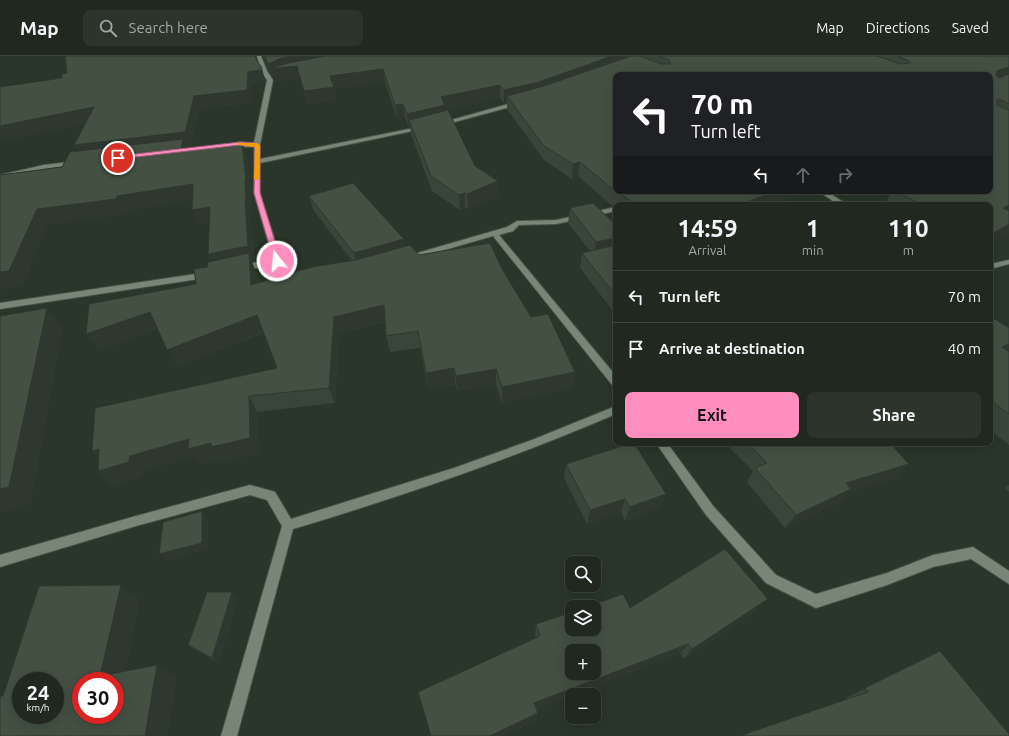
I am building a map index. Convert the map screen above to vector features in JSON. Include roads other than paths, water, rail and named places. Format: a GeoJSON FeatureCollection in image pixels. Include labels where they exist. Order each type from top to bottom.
{"type":"FeatureCollection","features":[{"type":"Feature","properties":{"kind":"street"},"geometry":{"type":"LineString","coordinates":[[260,56],[264,71],[273,79],[257,145],[257,193],[277,261],[289,274],[305,280],[312,280]]}},
{"type":"Feature","properties":{"kind":"street"},"geometry":{"type":"LineString","coordinates":[[257,162],[418,129],[526,101]]}},
{"type":"Feature","properties":{"kind":"street"},"geometry":{"type":"LineString","coordinates":[[225,145],[257,145]]}},
{"type":"Feature","properties":{"kind":"street"},"geometry":{"type":"LineString","coordinates":[[0,177],[44,167],[82,162]]}},
{"type":"Feature","properties":{"kind":"street"},"geometry":{"type":"LineString","coordinates":[[826,194],[839,202]]}},
{"type":"Feature","properties":{"kind":"street"},"geometry":{"type":"LineString","coordinates":[[405,259],[510,229],[517,223],[556,222],[613,210]]}},
{"type":"Feature","properties":{"kind":"street"},"geometry":{"type":"LineString","coordinates":[[494,233],[613,379]]}},
{"type":"Feature","properties":{"kind":"street"},"geometry":{"type":"LineString","coordinates":[[234,270],[277,261]]}},
{"type":"Feature","properties":{"kind":"street"},"geometry":{"type":"LineString","coordinates":[[993,266],[1009,262]]}},
{"type":"Feature","properties":{"kind":"street"},"geometry":{"type":"LineString","coordinates":[[0,306],[220,273]]}},
{"type":"Feature","properties":{"kind":"street"},"geometry":{"type":"LineString","coordinates":[[288,525],[328,514],[476,465],[613,411]]}},
{"type":"Feature","properties":{"kind":"street"},"geometry":{"type":"LineString","coordinates":[[662,446],[710,512],[771,579],[816,601],[887,579],[933,561],[973,553],[1009,578]]}},
{"type":"Feature","properties":{"kind":"street"},"geometry":{"type":"LineString","coordinates":[[0,561],[136,521],[250,490],[271,496],[288,525],[229,736]]}}]}
